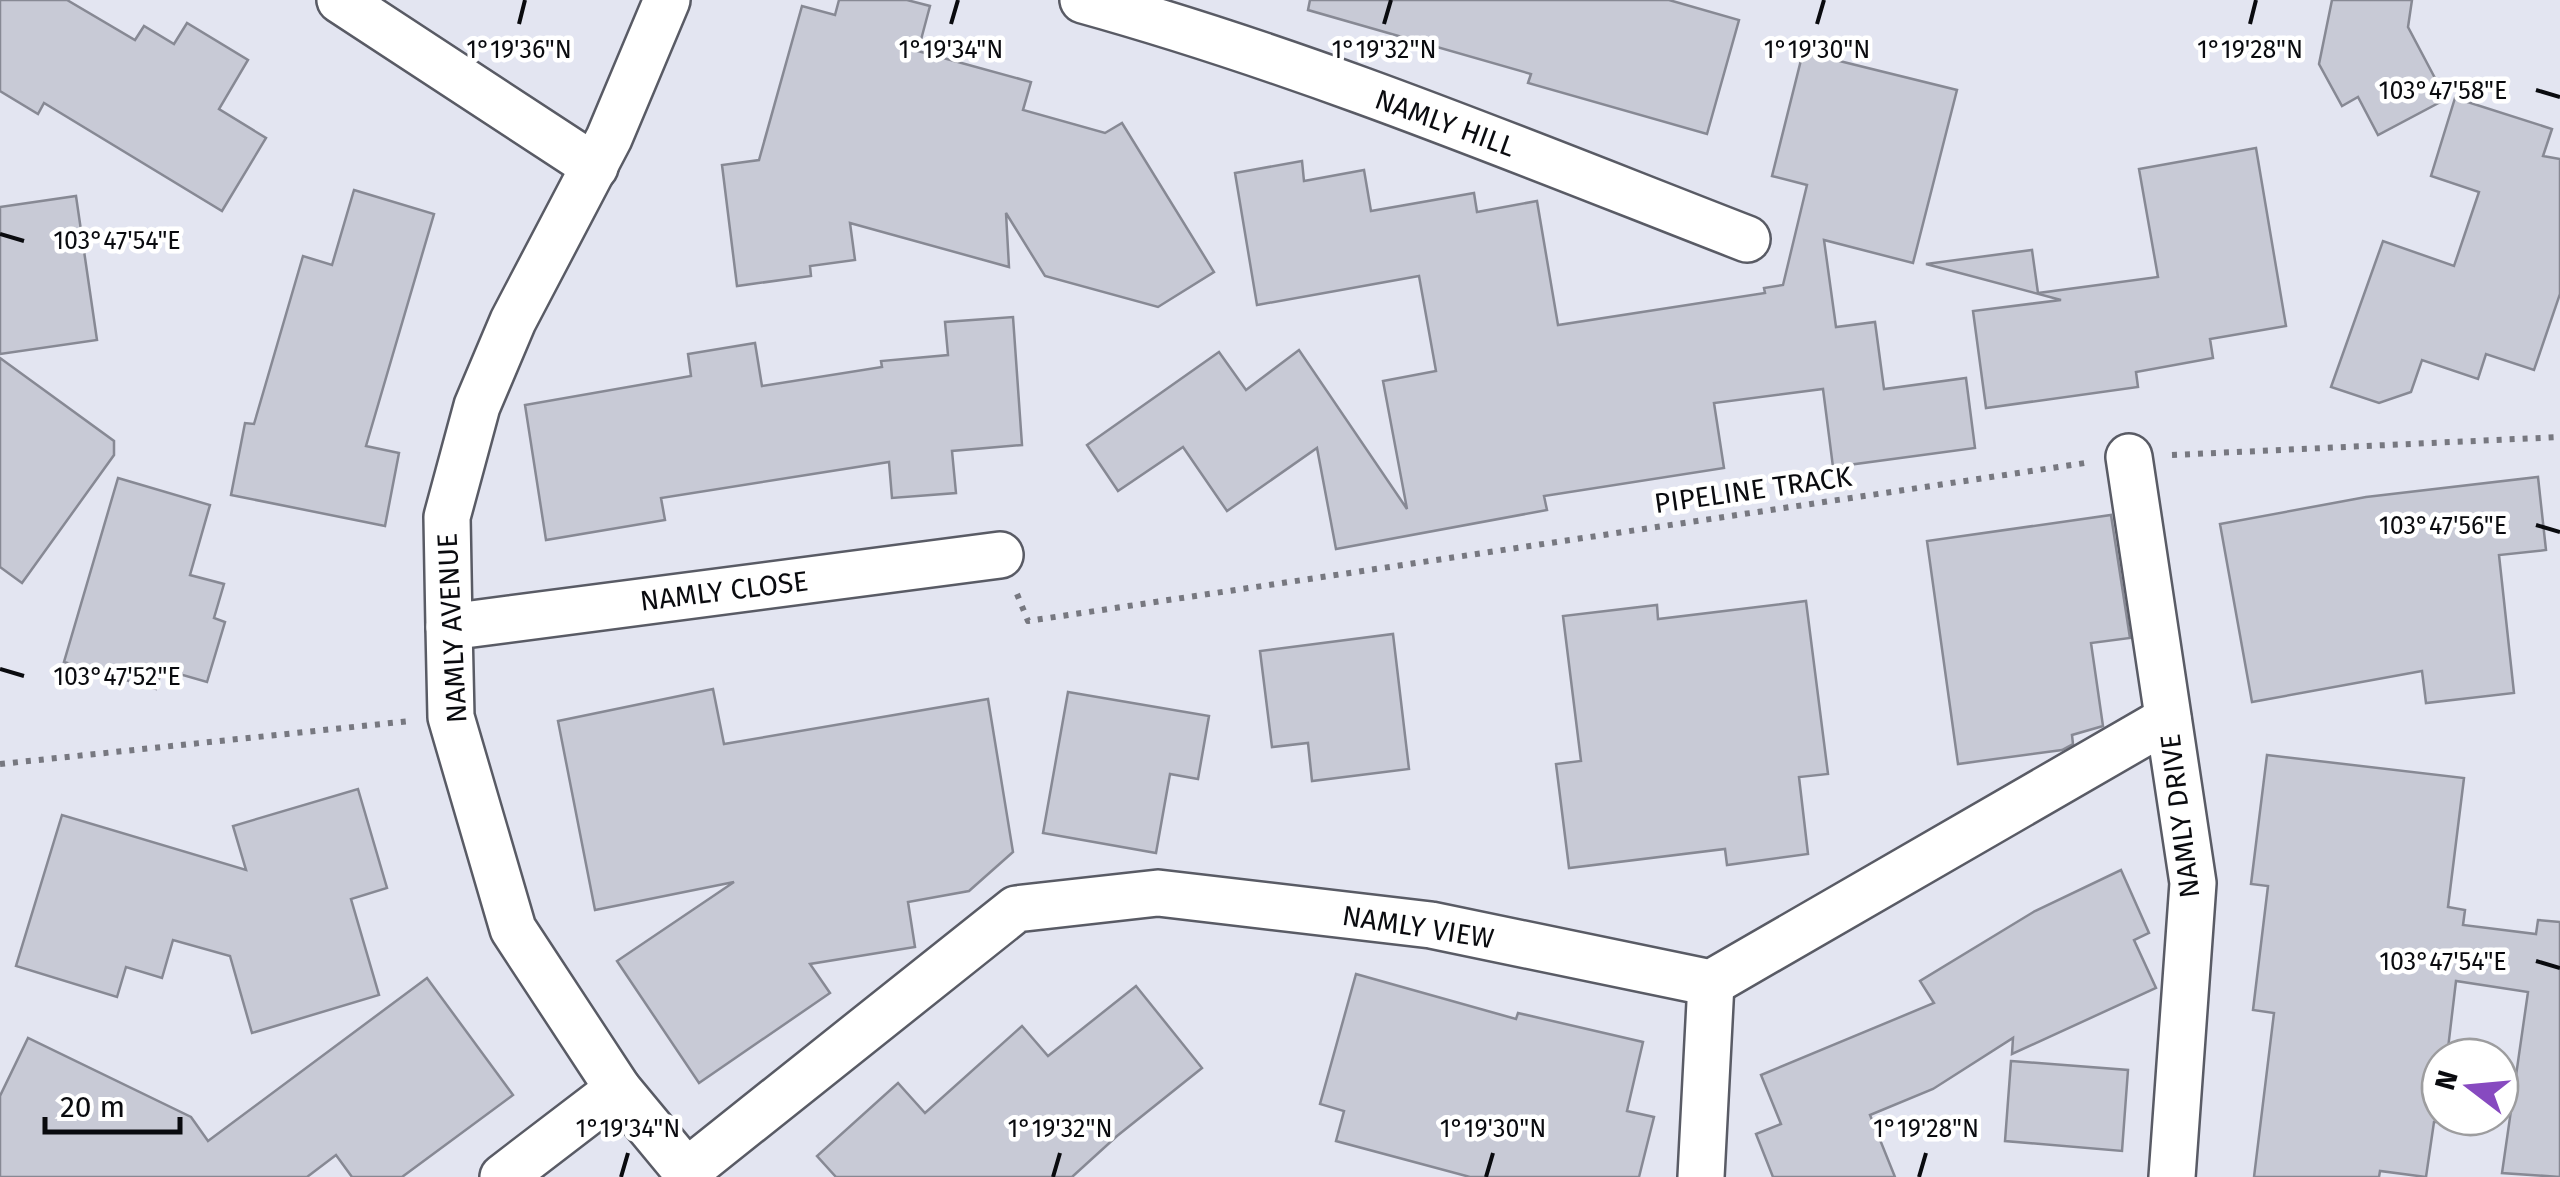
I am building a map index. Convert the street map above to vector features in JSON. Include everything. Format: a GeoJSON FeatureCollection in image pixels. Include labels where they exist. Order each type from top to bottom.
{"type":"FeatureCollection","features":[{"type":"Feature","properties":{"kind":"street"},"geometry":{"type":"LineString","coordinates":[[340,0],[595,167]]}},
{"type":"Feature","properties":{"kind":"street","name":"NAMLY AVENUE"},"geometry":{"type":"LineString","coordinates":[[667,0],[595,167],[514,321],[478,406],[447,517],[449,627],[451,717],[514,929],[618,1089],[689,1174]]}},
{"type":"Feature","properties":{"kind":"street","name":"NAMLY HILL"},"geometry":{"type":"LineString","coordinates":[[1084,0],[1195,31],[1746,240]]}},
{"type":"Feature","properties":{"kind":"street","name":"NAMLY DRIVE"},"geometry":{"type":"LineString","coordinates":[[2129,456],[2193,882],[2172,1177]]}},
{"type":"Feature","properties":{"kind":"street","name":"NAMLY CLOSE"},"geometry":{"type":"LineString","coordinates":[[449,627],[1000,555]]}},
{"type":"Feature","properties":{"kind":"street"},"geometry":{"type":"LineString","coordinates":[[1701,1177],[1711,983],[2168,719]]}},
{"type":"Feature","properties":{"kind":"street","name":"NAMLY VIEW"},"geometry":{"type":"LineString","coordinates":[[689,1174],[1016,909],[1158,893],[1431,925],[1711,983]]}},
{"type":"Feature","properties":{"kind":"street"},"geometry":{"type":"LineString","coordinates":[[503,1177],[618,1089]]}},
{"type":"Feature","properties":{"kind":"path","name":"PIPELINE TRACK"},"geometry":{"type":"LineString","coordinates":[[1000,555],[1028,621],[2129,456],[2560,437]]}},
{"type":"Feature","properties":{"kind":"path"},"geometry":{"type":"LineString","coordinates":[[0,764],[451,717]]}},
{"type":"Feature","properties":{"kind":"building"},"geometry":{"type":"Polygon","coordinates":[[[0,0],[67,0],[135,40],[144,26],[174,44],[187,23],[248,60],[219,109],[266,138],[222,211],[44,103],[38,114],[0,91],[0,0]]]}},
{"type":"Feature","properties":{"kind":"building"},"geometry":{"type":"Polygon","coordinates":[[[839,0],[907,0],[930,6],[918,51],[1031,82],[1023,110],[1105,133],[1122,123],[1214,272],[1158,307],[1045,276],[1006,213],[1009,267],[850,223],[855,260],[810,266],[811,276],[737,286],[722,165],[759,160],[802,6],[835,15],[839,0]]]}},
{"type":"Feature","properties":{"kind":"building"},"geometry":{"type":"Polygon","coordinates":[[[1310,0],[1669,0],[1739,20],[1707,134],[1528,83],[1531,74],[1308,10],[1310,0]]]}},
{"type":"Feature","properties":{"kind":"building"},"geometry":{"type":"Polygon","coordinates":[[[2332,0],[2412,0],[2408,27],[2446,99],[2378,135],[2358,97],[2342,106],[2319,64],[2332,0]]]}},
{"type":"Feature","properties":{"kind":"building"},"geometry":{"type":"Polygon","coordinates":[[[1803,52],[1957,90],[1913,263],[1824,240],[1836,327],[1875,322],[1884,389],[1966,378],[1975,448],[1833,467],[1823,389],[1714,403],[1724,468],[1544,496],[1547,510],[1336,549],[1317,448],[1227,511],[1183,447],[1118,491],[1087,445],[1219,352],[1246,390],[1299,350],[1407,509],[1383,381],[1436,371],[1419,276],[1257,305],[1235,173],[1302,161],[1304,181],[1364,170],[1371,211],[1474,193],[1477,212],[1537,201],[1558,325],[1765,293],[1764,288],[1783,285],[1807,185],[1772,176],[1803,52]]]}},
{"type":"Feature","properties":{"kind":"building"},"geometry":{"type":"Polygon","coordinates":[[[2455,98],[2552,129],[2543,156],[2560,159],[2560,294],[2534,370],[2486,354],[2478,379],[2422,360],[2411,392],[2379,403],[2331,387],[2383,241],[2454,266],[2479,192],[2431,176],[2455,98]]]}},
{"type":"Feature","properties":{"kind":"building"},"geometry":{"type":"Polygon","coordinates":[[[2256,148],[2286,326],[2210,339],[2213,358],[2136,372],[2138,387],[1986,408],[1973,311],[2061,300],[1926,264],[2032,250],[2038,293],[2158,277],[2139,169],[2256,148]]]}},
{"type":"Feature","properties":{"kind":"building"},"geometry":{"type":"Polygon","coordinates":[[[354,190],[434,214],[366,446],[399,453],[385,526],[231,495],[245,423],[254,424],[303,256],[332,265],[354,190]]]}},
{"type":"Feature","properties":{"kind":"building"},"geometry":{"type":"Polygon","coordinates":[[[76,196],[97,340],[0,354],[0,207],[76,196]]]}},
{"type":"Feature","properties":{"kind":"building"},"geometry":{"type":"Polygon","coordinates":[[[1013,317],[1022,445],[952,451],[956,493],[892,498],[889,462],[661,498],[665,520],[546,540],[525,405],[691,376],[688,354],[755,343],[762,386],[882,367],[881,361],[948,355],[945,322],[1013,317]]]}},
{"type":"Feature","properties":{"kind":"building"},"geometry":{"type":"Polygon","coordinates":[[[0,358],[114,441],[114,455],[22,583],[0,567],[0,358]]]}},
{"type":"Feature","properties":{"kind":"building"},"geometry":{"type":"Polygon","coordinates":[[[2538,477],[2546,550],[2499,555],[2514,693],[2426,703],[2422,671],[2252,702],[2220,524],[2366,497],[2538,477]]]}},
{"type":"Feature","properties":{"kind":"building"},"geometry":{"type":"Polygon","coordinates":[[[118,478],[210,505],[190,575],[224,584],[214,618],[225,622],[207,682],[162,669],[156,689],[64,662],[118,478]]]}},
{"type":"Feature","properties":{"kind":"building"},"geometry":{"type":"Polygon","coordinates":[[[2111,515],[2130,638],[2091,643],[2103,726],[2072,735],[2073,744],[2062,750],[1958,764],[1927,541],[2111,515]]]}},
{"type":"Feature","properties":{"kind":"building"},"geometry":{"type":"Polygon","coordinates":[[[1806,601],[1828,774],[1799,777],[1808,854],[1727,865],[1725,849],[1569,868],[1556,764],[1581,761],[1563,616],[1657,605],[1658,619],[1806,601]]]}},
{"type":"Feature","properties":{"kind":"building"},"geometry":{"type":"Polygon","coordinates":[[[1393,634],[1409,769],[1312,781],[1308,743],[1272,747],[1260,651],[1393,634]]]}},
{"type":"Feature","properties":{"kind":"building"},"geometry":{"type":"Polygon","coordinates":[[[713,689],[724,744],[988,699],[1013,852],[969,891],[908,902],[915,947],[810,964],[830,993],[699,1083],[617,961],[734,882],[595,910],[558,721],[713,689]]]}},
{"type":"Feature","properties":{"kind":"building"},"geometry":{"type":"Polygon","coordinates":[[[1068,692],[1209,716],[1198,779],[1170,774],[1156,853],[1043,833],[1068,692]]]}},
{"type":"Feature","properties":{"kind":"building"},"geometry":{"type":"Polygon","coordinates":[[[2267,755],[2464,778],[2448,907],[2465,910],[2463,925],[2536,934],[2538,920],[2560,922],[2560,1177],[2502,1173],[2507,1137],[2520,1137],[2520,1048],[2528,992],[2456,981],[2449,1037],[2420,1037],[2420,1137],[2432,1137],[2426,1177],[2380,1171],[2379,1177],[2254,1177],[2274,1013],[2253,1010],[2268,886],[2251,884],[2267,755]]]}},
{"type":"Feature","properties":{"kind":"building"},"geometry":{"type":"Polygon","coordinates":[[[358,789],[387,888],[351,899],[379,995],[252,1033],[230,956],[173,940],[162,978],[126,967],[117,997],[16,966],[62,815],[246,870],[233,826],[358,789]]]}},
{"type":"Feature","properties":{"kind":"building"},"geometry":{"type":"Polygon","coordinates":[[[2121,870],[2149,933],[2134,940],[2156,988],[2012,1054],[2013,1038],[1933,1089],[1870,1115],[1895,1177],[1773,1177],[1756,1134],[1781,1124],[1761,1075],[1934,1003],[1920,981],[2035,911],[2121,870]]]}},
{"type":"Feature","properties":{"kind":"building"},"geometry":{"type":"Polygon","coordinates":[[[1356,974],[1516,1019],[1518,1013],[1643,1042],[1627,1111],[1654,1117],[1639,1177],[1470,1177],[1336,1141],[1344,1111],[1320,1104],[1356,974]]]}},
{"type":"Feature","properties":{"kind":"building"},"geometry":{"type":"Polygon","coordinates":[[[427,978],[513,1095],[402,1177],[352,1177],[336,1155],[307,1177],[0,1177],[0,1096],[28,1038],[191,1117],[208,1141],[427,978]]]}},
{"type":"Feature","properties":{"kind":"building"},"geometry":{"type":"Polygon","coordinates":[[[1136,986],[1202,1068],[1072,1177],[836,1177],[817,1156],[898,1083],[925,1113],[1022,1026],[1048,1056],[1136,986]]]}},
{"type":"Feature","properties":{"kind":"building"},"geometry":{"type":"Polygon","coordinates":[[[2011,1061],[2128,1070],[2122,1151],[2005,1141],[2011,1061]]]}}]}
